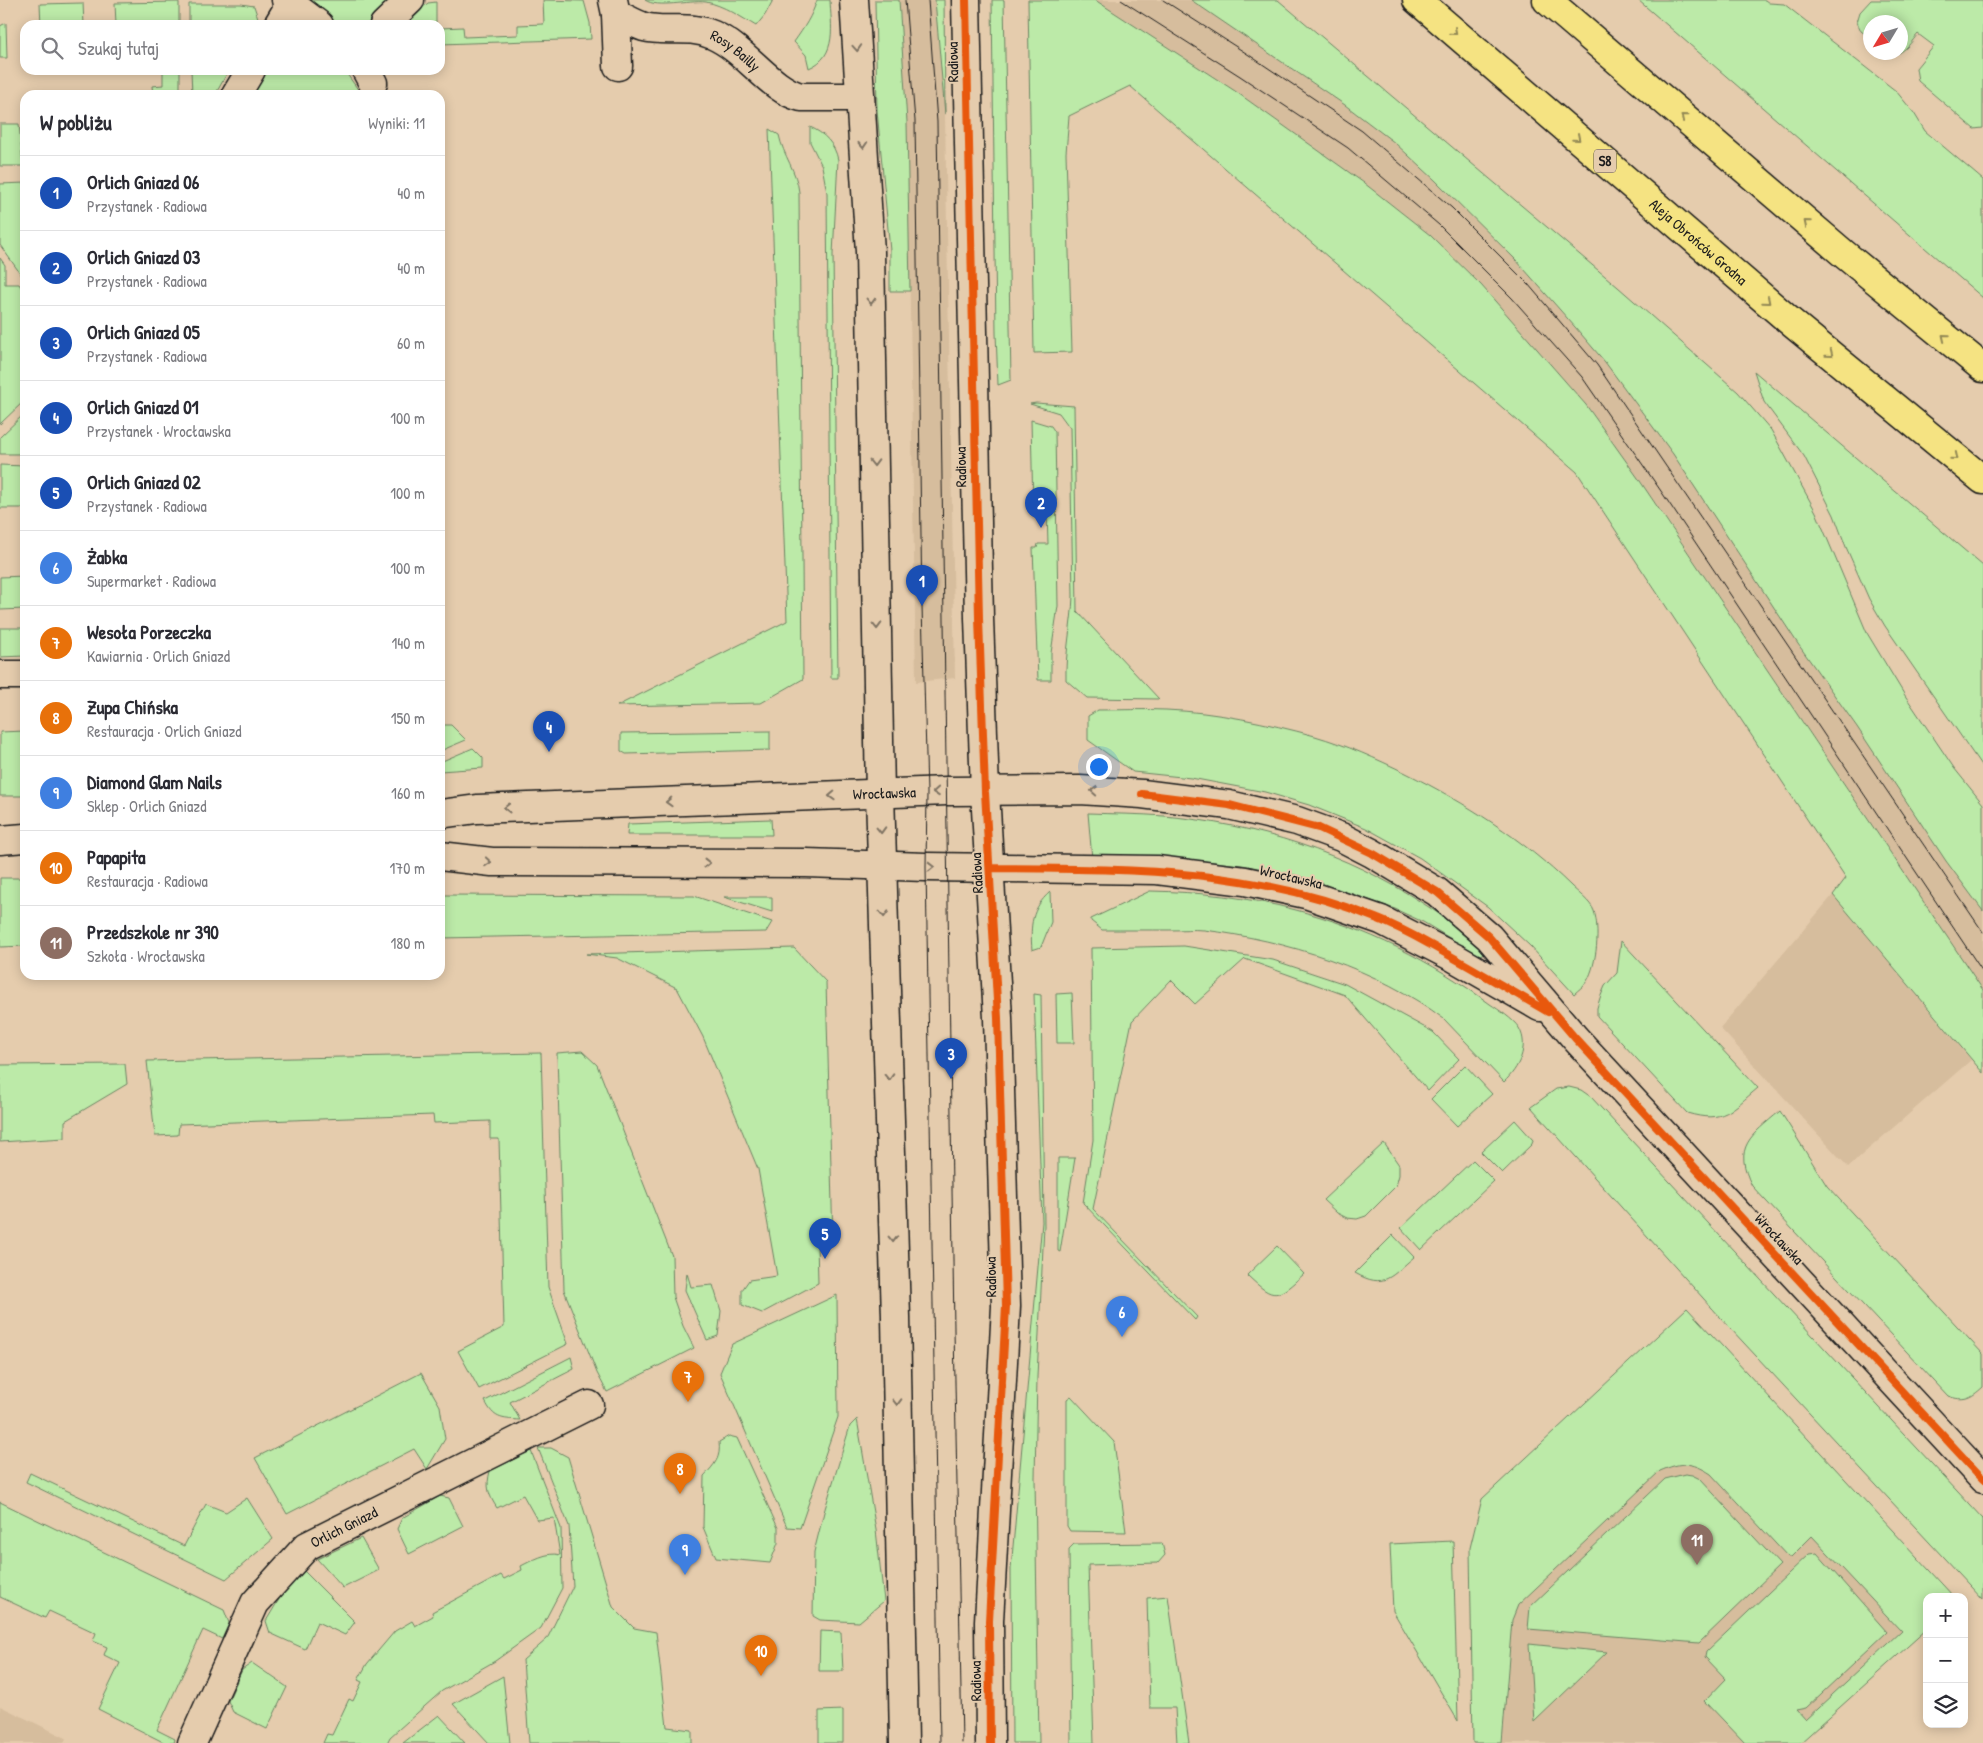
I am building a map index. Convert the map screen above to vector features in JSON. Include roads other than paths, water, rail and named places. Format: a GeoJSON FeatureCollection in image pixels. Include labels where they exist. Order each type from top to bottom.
{"type":"FeatureCollection","features":[{"type":"Feature","properties":{"kind":"highway","name":"Aleja Obrońców Grodna"},"geometry":{"type":"LineString","coordinates":[[1417,0],[1792,322],[1983,480]]}},
{"type":"Feature","properties":{"kind":"highway"},"geometry":{"type":"LineString","coordinates":[[1547,0],[1844,254],[1983,368]]}},
{"type":"Feature","properties":{"kind":"street"},"geometry":{"type":"LineString","coordinates":[[389,20],[410,0]]}},
{"type":"Feature","properties":{"kind":"street"},"geometry":{"type":"LineString","coordinates":[[854,0],[870,252],[880,794],[896,1317],[904,1743]]}},
{"type":"Feature","properties":{"kind":"street","name":"Radiowa"},"geometry":{"type":"LineString","coordinates":[[966,0],[974,442],[985,792],[998,1018],[1006,1306],[989,1621],[990,1743]]}},
{"type":"Feature","properties":{"kind":"street"},"geometry":{"type":"LineString","coordinates":[[615,7],[618,66]]}},
{"type":"Feature","properties":{"kind":"street","name":"Rosy Bailly"},"geometry":{"type":"LineString","coordinates":[[615,7],[645,27],[686,28],[712,34],[745,55],[782,90],[793,95],[800,97],[860,96]]}},
{"type":"Feature","properties":{"kind":"street"},"geometry":{"type":"LineString","coordinates":[[285,10],[308,20]]}},
{"type":"Feature","properties":{"kind":"street"},"geometry":{"type":"LineString","coordinates":[[239,90],[248,75]]}},
{"type":"Feature","properties":{"kind":"street"},"geometry":{"type":"LineString","coordinates":[[0,675],[20,675]]}},
{"type":"Feature","properties":{"kind":"street","name":"Wrocławska"},"geometry":{"type":"LineString","coordinates":[[445,813],[477,808],[947,791],[1080,790],[1182,798],[1229,805],[1319,828],[1372,852],[1437,892],[1489,937],[1556,1017],[1983,1479]]}},
{"type":"Feature","properties":{"kind":"street","name":"Wrocławska"},"geometry":{"type":"LineString","coordinates":[[445,857],[492,862],[806,863],[1156,870],[1245,881],[1306,894],[1381,920],[1455,958],[1556,1017]]}},
{"type":"Feature","properties":{"kind":"street","name":"Orlich Gniazd"},"geometry":{"type":"LineString","coordinates":[[192,1743],[255,1603],[307,1546],[589,1405]]}},
{"type":"Feature","properties":{"kind":"tram line"},"geometry":{"type":"LineString","coordinates":[[905,0],[915,121],[922,606],[927,793],[926,867],[940,1743]]}},
{"type":"Feature","properties":{"kind":"tram line"},"geometry":{"type":"LineString","coordinates":[[928,0],[937,122],[954,1330],[962,1743]]}},
{"type":"Feature","properties":{"kind":"tram line"},"geometry":{"type":"LineString","coordinates":[[1121,0],[1348,148],[1439,225],[1512,298],[1582,377],[1663,494],[1983,972]]}},
{"type":"Feature","properties":{"kind":"tram line"},"geometry":{"type":"LineString","coordinates":[[1163,0],[1362,131],[1452,208],[1528,284],[1597,365],[1983,932]]}},
{"type":"Feature","properties":{"kind":"place","name":"Orlich Gniazd 03"},"geometry":{"type":"Point","coordinates":[1041,528]}},
{"type":"Feature","properties":{"kind":"place","name":"Orlich Gniazd 06"},"geometry":{"type":"Point","coordinates":[922,606]}},
{"type":"Feature","properties":{"kind":"place","name":"Orlich Gniazd 01"},"geometry":{"type":"Point","coordinates":[549,752]}},
{"type":"Feature","properties":{"kind":"place","name":"Orlich Gniazd 05"},"geometry":{"type":"Point","coordinates":[951,1079]}},
{"type":"Feature","properties":{"kind":"place","name":"Orlich Gniazd 02"},"geometry":{"type":"Point","coordinates":[825,1259]}},
{"type":"Feature","properties":{"kind":"place","name":"Żabka"},"geometry":{"type":"Point","coordinates":[1122,1337]}},
{"type":"Feature","properties":{"kind":"place","name":"Wesoła Porzeczka"},"geometry":{"type":"Point","coordinates":[688,1402]}},
{"type":"Feature","properties":{"kind":"place","name":"Zupa Chińska"},"geometry":{"type":"Point","coordinates":[680,1494]}},
{"type":"Feature","properties":{"kind":"place","name":"Przedszkole nr 390"},"geometry":{"type":"Point","coordinates":[1697,1565]}},
{"type":"Feature","properties":{"kind":"place","name":"Diamond Glam Nails"},"geometry":{"type":"Point","coordinates":[685,1575]}},
{"type":"Feature","properties":{"kind":"place","name":"Papapita"},"geometry":{"type":"Point","coordinates":[761,1676]}}]}
